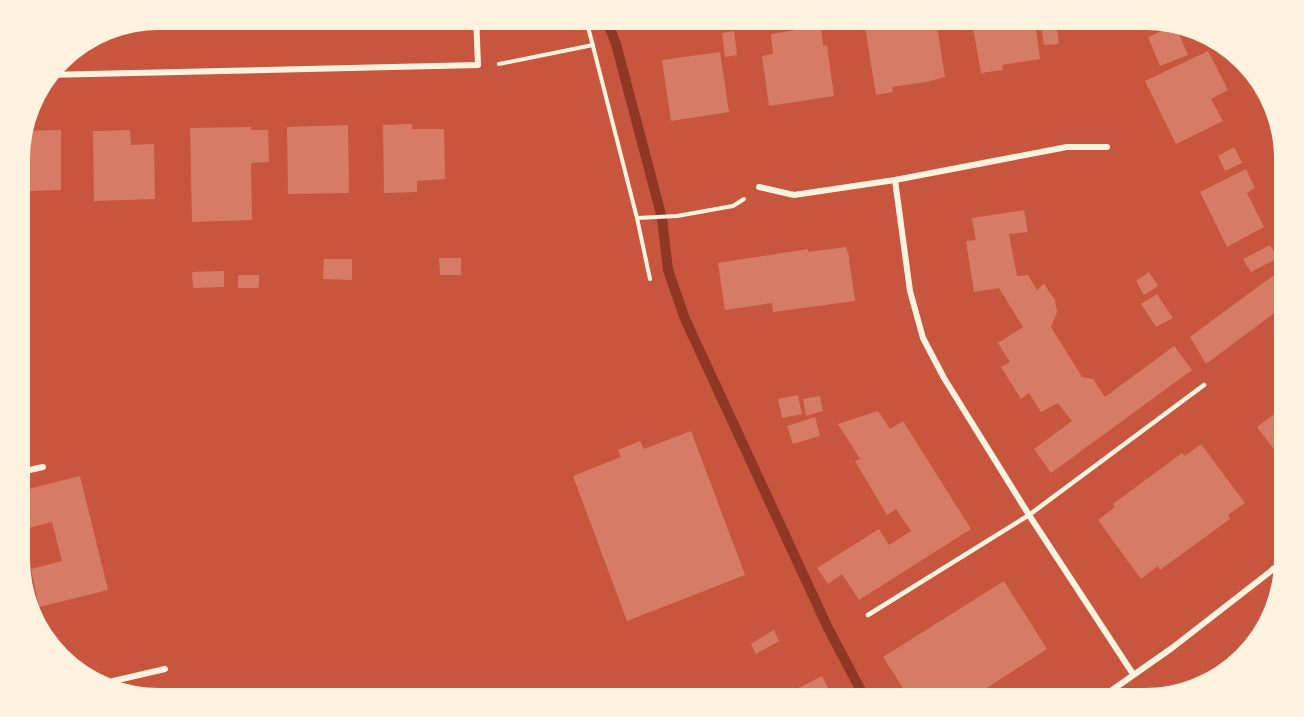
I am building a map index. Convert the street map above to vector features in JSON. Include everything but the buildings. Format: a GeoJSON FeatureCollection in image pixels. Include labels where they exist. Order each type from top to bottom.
{"type":"FeatureCollection","features":[{"type":"Feature","properties":{"kind":"street"},"geometry":{"type":"LineString","coordinates":[[56,75],[477,65],[476,26]]}},
{"type":"Feature","properties":{"kind":"street"},"geometry":{"type":"LineString","coordinates":[[759,188],[794,195],[895,180],[1067,147],[1107,147]]}},
{"type":"Feature","properties":{"kind":"street"},"geometry":{"type":"LineString","coordinates":[[895,180],[910,291],[923,338],[944,378],[1029,515],[1132,674]]}},
{"type":"Feature","properties":{"kind":"street"},"geometry":{"type":"LineString","coordinates":[[26,471],[43,467]]}},
{"type":"Feature","properties":{"kind":"street"},"geometry":{"type":"LineString","coordinates":[[1109,691],[1172,648],[1278,565]]}},
{"type":"Feature","properties":{"kind":"street"},"geometry":{"type":"LineString","coordinates":[[1273,569],[1277,573]]}},
{"type":"Feature","properties":{"kind":"street"},"geometry":{"type":"LineString","coordinates":[[110,682],[165,669]]}},
{"type":"Feature","properties":{"kind":"lane"},"geometry":{"type":"LineString","coordinates":[[868,615],[1029,515],[1204,386]]}},
{"type":"Feature","properties":{"kind":"path"},"geometry":{"type":"LineString","coordinates":[[588,26],[637,218],[650,279]]}},
{"type":"Feature","properties":{"kind":"path"},"geometry":{"type":"LineString","coordinates":[[477,65],[493,65],[592,45]]}},
{"type":"Feature","properties":{"kind":"path"},"geometry":{"type":"LineString","coordinates":[[637,218],[677,216],[734,206],[759,188]]}},
{"type":"Feature","properties":{"kind":"waterway"},"geometry":{"type":"LineString","coordinates":[[609,26],[616,44],[662,218],[668,270],[685,319],[828,628],[861,691]]}}]}
